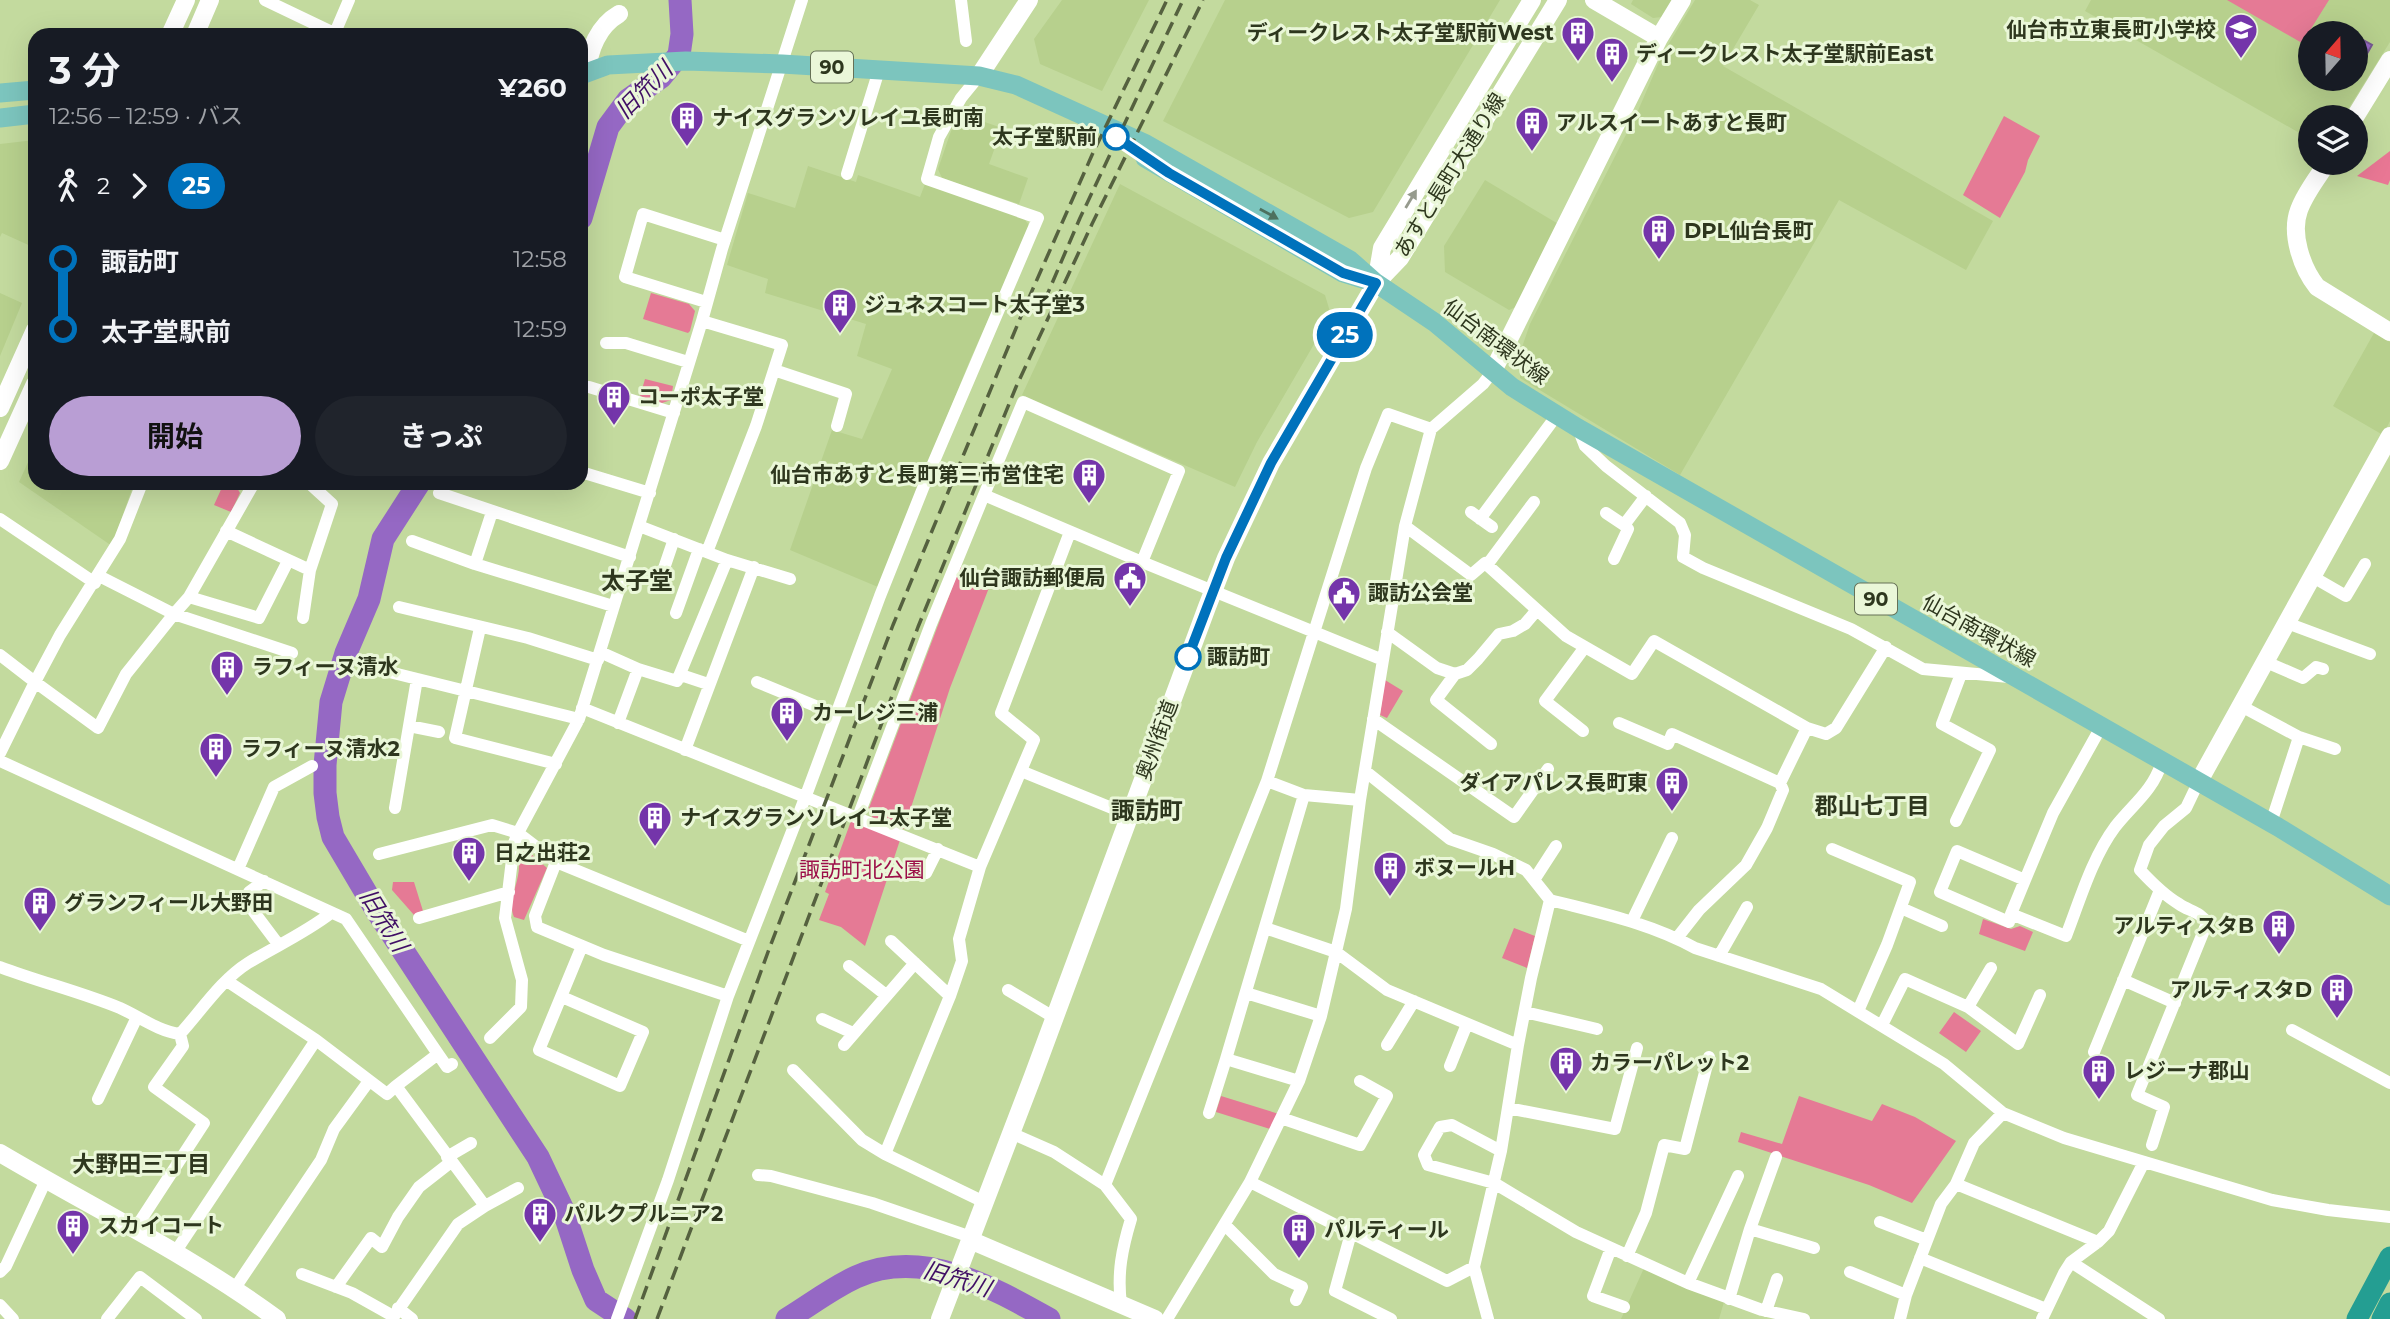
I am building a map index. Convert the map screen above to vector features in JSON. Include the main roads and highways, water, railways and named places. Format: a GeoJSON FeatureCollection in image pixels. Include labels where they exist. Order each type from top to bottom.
{"type":"FeatureCollection","features":[{"type":"Feature","properties":{"kind":"highway"},"geometry":{"type":"LineString","coordinates":[[2357,1319],[2390,1257]]}},
{"type":"Feature","properties":{"kind":"highway"},"geometry":{"type":"LineString","coordinates":[[2382,1319],[2390,1303]]}},
{"type":"Feature","properties":{"kind":"main road"},"geometry":{"type":"LineString","coordinates":[[173,28],[186,0]]}},
{"type":"Feature","properties":{"kind":"main road"},"geometry":{"type":"LineString","coordinates":[[198,28],[210,0]]}},
{"type":"Feature","properties":{"kind":"main road"},"geometry":{"type":"LineString","coordinates":[[979,76],[1029,0]]}},
{"type":"Feature","properties":{"kind":"main road","name":"あすと長町大通り線"},"geometry":{"type":"LineString","coordinates":[[1376,283],[1382,248],[1532,0]]}},
{"type":"Feature","properties":{"kind":"main road","name":"あすと長町大通り線"},"geometry":{"type":"LineString","coordinates":[[1376,283],[1399,258],[1558,0]]}},
{"type":"Feature","properties":{"kind":"main road"},"geometry":{"type":"LineString","coordinates":[[1594,0],[1659,38]]}},
{"type":"Feature","properties":{"kind":"main road"},"geometry":{"type":"LineString","coordinates":[[1493,371],[1659,38],[1682,0]]}},
{"type":"Feature","properties":{"kind":"main road"},"geometry":{"type":"LineString","coordinates":[[588,63],[597,35],[619,14]]}},
{"type":"Feature","properties":{"kind":"main road"},"geometry":{"type":"LineString","coordinates":[[2362,105],[2390,60]]}},
{"type":"Feature","properties":{"kind":"main road","name":"仙台南環状線"},"geometry":{"type":"LineString","coordinates":[[588,72],[608,65],[686,61],[979,76],[1016,85],[1081,113],[1146,144],[1350,260],[1376,283],[1434,322],[1512,387],[1578,428],[2271,823],[2390,896]]}},
{"type":"Feature","properties":{"kind":"main road"},"geometry":{"type":"LineString","coordinates":[[0,93],[28,91]]}},
{"type":"Feature","properties":{"kind":"main road"},"geometry":{"type":"LineString","coordinates":[[0,118],[28,115]]}},
{"type":"Feature","properties":{"kind":"main road"},"geometry":{"type":"LineString","coordinates":[[2320,175],[2298,211],[2299,248],[2308,276],[2317,287],[2390,332]]}},
{"type":"Feature","properties":{"kind":"main road","name":"奥州街道"},"geometry":{"type":"LineString","coordinates":[[940,1319],[1213,592],[1271,463],[1376,283]]}},
{"type":"Feature","properties":{"kind":"main road"},"geometry":{"type":"LineString","coordinates":[[0,408],[28,346]]}},
{"type":"Feature","properties":{"kind":"main road"},"geometry":{"type":"LineString","coordinates":[[0,461],[28,399]]}},
{"type":"Feature","properties":{"kind":"main road"},"geometry":{"type":"LineString","coordinates":[[2198,783],[2390,436]]}},
{"type":"Feature","properties":{"kind":"main road"},"geometry":{"type":"LineString","coordinates":[[0,1153],[176,1251],[278,1319]]}},
{"type":"Feature","properties":{"kind":"main road"},"geometry":{"type":"LineString","coordinates":[[968,1244],[1155,1319]]}},
{"type":"Feature","properties":{"kind":"waterway","name":"旧笊川"},"geometry":{"type":"LineString","coordinates":[[588,194],[608,127],[628,100],[661,77],[679,55],[682,34],[680,0]]}},
{"type":"Feature","properties":{"kind":"waterway","name":"旧笊川"},"geometry":{"type":"LineString","coordinates":[[414,490],[383,539],[369,599],[346,653],[331,702],[325,793],[333,837],[375,908],[538,1157],[564,1212],[596,1300],[625,1319]]}},
{"type":"Feature","properties":{"kind":"waterway","name":"旧笊川"},"geometry":{"type":"LineString","coordinates":[[787,1319],[856,1277],[881,1269],[906,1266],[956,1275],[1004,1295],[1049,1319]]}},
{"type":"Feature","properties":{"kind":"railway"},"geometry":{"type":"LineString","coordinates":[[635,1319],[768,952],[893,625],[1024,309],[1092,155],[1167,0]]}},
{"type":"Feature","properties":{"kind":"railway"},"geometry":{"type":"LineString","coordinates":[[1044,302],[1080,218],[1183,0]]}},
{"type":"Feature","properties":{"kind":"railway"},"geometry":{"type":"LineString","coordinates":[[657,1319],[918,627],[1016,387],[1092,224],[1203,0]]}},
{"type":"Feature","properties":{"kind":"place","name":"仙台市立東長町小学校"},"geometry":{"type":"Point","coordinates":[2241,60]}},
{"type":"Feature","properties":{"kind":"place","name":"ディークレスト太子堂駅前West"},"geometry":{"type":"Point","coordinates":[1578,63]}},
{"type":"Feature","properties":{"kind":"place","name":"ディークレスト太子堂駅前East"},"geometry":{"type":"Point","coordinates":[1612,84]}},
{"type":"Feature","properties":{"kind":"place","name":"太子堂駅前"},"geometry":{"type":"Point","coordinates":[1116,137]}},
{"type":"Feature","properties":{"kind":"place","name":"ナイスグランソレイユ長町南"},"geometry":{"type":"Point","coordinates":[687,148]}},
{"type":"Feature","properties":{"kind":"place","name":"アルスイートあすと長町"},"geometry":{"type":"Point","coordinates":[1532,153]}},
{"type":"Feature","properties":{"kind":"place","name":"DPL仙台長町"},"geometry":{"type":"Point","coordinates":[1659,261]}},
{"type":"Feature","properties":{"kind":"place","name":"ジュネスコート太子堂3"},"geometry":{"type":"Point","coordinates":[840,335]}},
{"type":"Feature","properties":{"kind":"place","name":"コーポ太子堂"},"geometry":{"type":"Point","coordinates":[614,427]}},
{"type":"Feature","properties":{"kind":"place","name":"仙台市あすと長町第三市営住宅"},"geometry":{"type":"Point","coordinates":[1089,505]}},
{"type":"Feature","properties":{"kind":"place","name":"仙台諏訪郵便局"},"geometry":{"type":"Point","coordinates":[1130,608]}},
{"type":"Feature","properties":{"kind":"place","name":"諏訪公会堂"},"geometry":{"type":"Point","coordinates":[1344,623]}},
{"type":"Feature","properties":{"kind":"place","name":"諏訪町"},"geometry":{"type":"Point","coordinates":[1188,657]}},
{"type":"Feature","properties":{"kind":"place","name":"ラフィーヌ清水"},"geometry":{"type":"Point","coordinates":[227,697]}},
{"type":"Feature","properties":{"kind":"place","name":"カーレジ三浦"},"geometry":{"type":"Point","coordinates":[787,743]}},
{"type":"Feature","properties":{"kind":"place","name":"ラフィーヌ清水2"},"geometry":{"type":"Point","coordinates":[216,779]}},
{"type":"Feature","properties":{"kind":"place","name":"ダイアパレス長町東"},"geometry":{"type":"Point","coordinates":[1672,813]}},
{"type":"Feature","properties":{"kind":"place","name":"ナイスグランソレイユ太子堂"},"geometry":{"type":"Point","coordinates":[655,848]}},
{"type":"Feature","properties":{"kind":"place","name":"日之出荘2"},"geometry":{"type":"Point","coordinates":[469,883]}},
{"type":"Feature","properties":{"kind":"place","name":"ボヌールH"},"geometry":{"type":"Point","coordinates":[1390,898]}},
{"type":"Feature","properties":{"kind":"place","name":"グランフィール大野田"},"geometry":{"type":"Point","coordinates":[40,933]}},
{"type":"Feature","properties":{"kind":"place","name":"アルティスタB"},"geometry":{"type":"Point","coordinates":[2279,956]}},
{"type":"Feature","properties":{"kind":"place","name":"アルティスタD"},"geometry":{"type":"Point","coordinates":[2337,1020]}},
{"type":"Feature","properties":{"kind":"place","name":"カラーパレット2"},"geometry":{"type":"Point","coordinates":[1566,1093]}},
{"type":"Feature","properties":{"kind":"place","name":"レジーナ郡山"},"geometry":{"type":"Point","coordinates":[2099,1101]}},
{"type":"Feature","properties":{"kind":"place","name":"パルクプルニア2"},"geometry":{"type":"Point","coordinates":[540,1244]}},
{"type":"Feature","properties":{"kind":"place","name":"スカイコート"},"geometry":{"type":"Point","coordinates":[73,1256]}},
{"type":"Feature","properties":{"kind":"place","name":"パルティール"},"geometry":{"type":"Point","coordinates":[1299,1260]}},
{"type":"Feature","properties":{"kind":"district","name":"太子堂"},"geometry":{"type":"Point","coordinates":[637,581]}},
{"type":"Feature","properties":{"kind":"district","name":"郡山七丁目"},"geometry":{"type":"Point","coordinates":[1872,806]}},
{"type":"Feature","properties":{"kind":"district","name":"諏訪町"},"geometry":{"type":"Point","coordinates":[1147,811]}},
{"type":"Feature","properties":{"kind":"district","name":"大野田三丁目"},"geometry":{"type":"Point","coordinates":[141,1164]}},
{"type":"Feature","properties":{"kind":"park label","name":"諏訪町北公園"},"geometry":{"type":"Point","coordinates":[862,870]}}]}
